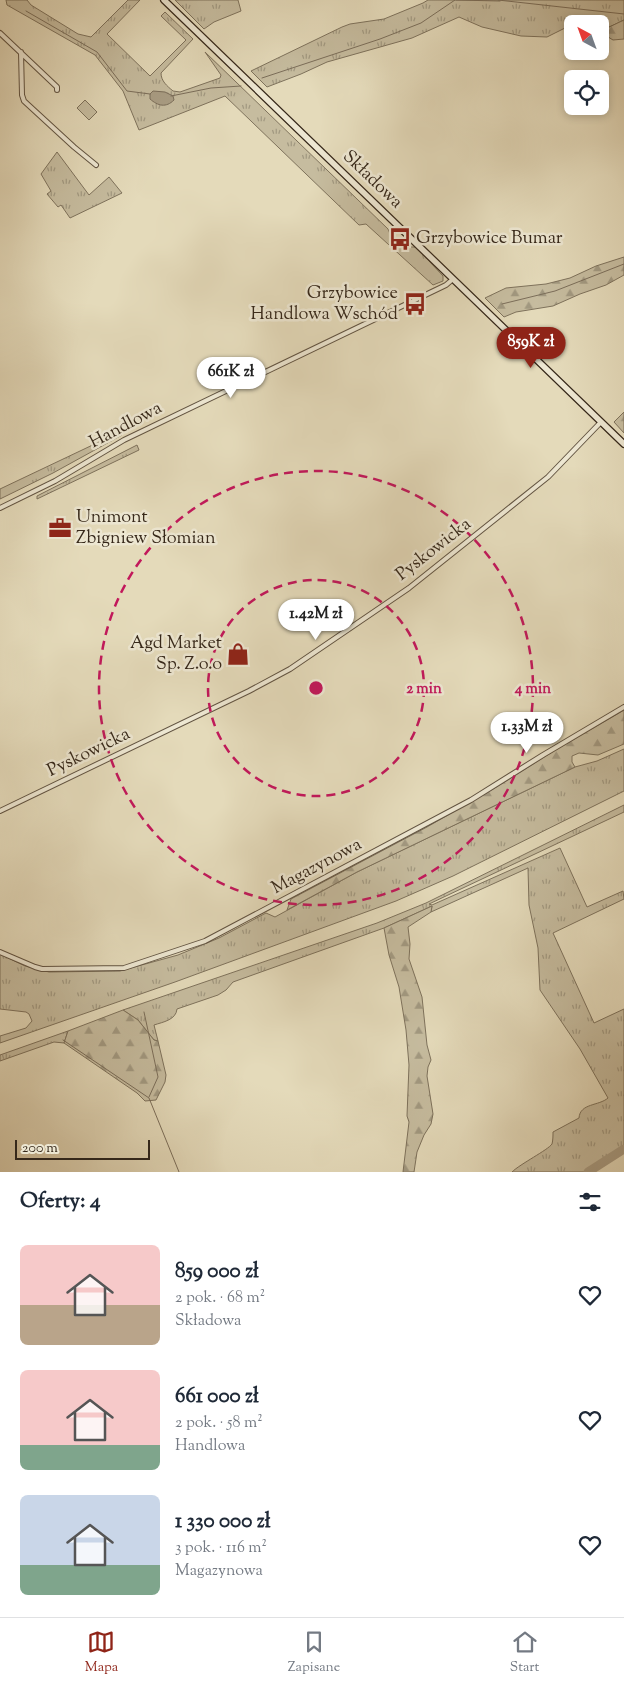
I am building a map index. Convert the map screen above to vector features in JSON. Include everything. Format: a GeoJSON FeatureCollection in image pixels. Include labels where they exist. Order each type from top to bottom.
{"type":"FeatureCollection","features":[{"type":"Feature","properties":{"kind":"main road","name":"Składowa"},"geometry":{"type":"LineString","coordinates":[[164,0],[624,444]]}},
{"type":"Feature","properties":{"kind":"street"},"geometry":{"type":"LineString","coordinates":[[0,33],[57,87],[57,90]]}},
{"type":"Feature","properties":{"kind":"street"},"geometry":{"type":"LineString","coordinates":[[21,52],[22,95],[24,101],[96,165]]}},
{"type":"Feature","properties":{"kind":"street","name":"Handlowa"},"geometry":{"type":"LineString","coordinates":[[0,508],[54,481],[124,440],[440,289],[453,279]]}},
{"type":"Feature","properties":{"kind":"street","name":"Pyskowicka"},"geometry":{"type":"LineString","coordinates":[[0,812],[256,688],[296,665],[409,588],[548,476],[601,422]]}},
{"type":"Feature","properties":{"kind":"street","name":"Magazynowa"},"geometry":{"type":"LineString","coordinates":[[0,952],[42,969],[113,969],[134,966],[205,941],[471,800],[624,707]]}},
{"type":"Feature","properties":{"kind":"green space"},"geometry":{"type":"Polygon","coordinates":[[[6,0],[27,0],[31,5],[78,34],[91,37],[128,0],[140,0],[107,34],[150,76],[186,40],[161,16],[165,12],[193,39],[161,73],[163,81],[173,91],[180,92],[220,78],[221,75],[205,52],[388,229],[390,234],[404,247],[416,247],[443,276],[443,281],[433,285],[366,224],[359,225],[225,96],[139,130],[123,91],[95,55],[7,5],[6,0]]]}},
{"type":"Feature","properties":{"kind":"green space"},"geometry":{"type":"Polygon","coordinates":[[[175,0],[238,0],[241,11],[214,22],[204,29],[175,0]]]}},
{"type":"Feature","properties":{"kind":"green space"},"geometry":{"type":"Polygon","coordinates":[[[428,0],[624,0],[624,20],[609,27],[609,15],[564,15],[564,28],[547,37],[521,36],[482,27],[459,17],[412,38],[327,62],[267,87],[251,71],[342,27],[384,19],[428,0]]]}},
{"type":"Feature","properties":{"kind":"green space"},"geometry":{"type":"Polygon","coordinates":[[[624,20],[624,39],[613,40],[609,38],[609,27],[624,20]]]}},
{"type":"Feature","properties":{"kind":"green space"},"geometry":{"type":"Polygon","coordinates":[[[85,100],[97,112],[89,120],[77,108],[85,100]]]}},
{"type":"Feature","properties":{"kind":"green space"},"geometry":{"type":"Polygon","coordinates":[[[57,152],[89,195],[109,177],[122,193],[70,218],[61,205],[58,207],[47,194],[51,191],[41,174],[57,152]]]}},
{"type":"Feature","properties":{"kind":"green space"},"geometry":{"type":"Polygon","coordinates":[[[624,257],[624,275],[606,285],[553,306],[516,312],[504,317],[485,298],[506,288],[546,284],[570,278],[596,266],[624,257]]]}},
{"type":"Feature","properties":{"kind":"green space"},"geometry":{"type":"Polygon","coordinates":[[[624,412],[624,433],[614,422],[624,412]]]}},
{"type":"Feature","properties":{"kind":"green space"},"geometry":{"type":"Polygon","coordinates":[[[120,432],[122,435],[53,473],[0,499],[0,489],[120,432]]]}},
{"type":"Feature","properties":{"kind":"green space"},"geometry":{"type":"Polygon","coordinates":[[[137,445],[139,450],[37,499],[37,496],[137,445]]]}},
{"type":"Feature","properties":{"kind":"green space"},"geometry":{"type":"Polygon","coordinates":[[[624,710],[624,744],[598,755],[579,753],[572,756],[572,762],[575,767],[357,872],[287,910],[291,899],[427,827],[624,710]]]}},
{"type":"Feature","properties":{"kind":"green space"},"geometry":{"type":"Polygon","coordinates":[[[624,749],[624,791],[453,876],[396,901],[175,982],[0,1043],[0,1036],[26,1028],[32,1021],[26,1012],[0,1009],[0,954],[25,966],[49,972],[120,971],[178,955],[219,938],[266,913],[275,917],[357,872],[575,767],[597,761],[624,749]]]}},
{"type":"Feature","properties":{"kind":"green space"},"geometry":{"type":"Polygon","coordinates":[[[624,805],[624,812],[429,904],[432,905],[560,848],[587,907],[623,891],[624,899],[553,933],[594,1023],[624,1009],[624,1147],[587,1172],[512,1172],[549,1147],[552,1144],[553,1132],[579,1118],[580,1113],[586,1107],[608,1098],[580,1049],[540,990],[538,948],[529,905],[528,868],[431,912],[432,906],[384,928],[233,982],[218,995],[177,1009],[172,1018],[154,1025],[158,1041],[154,1040],[138,1020],[123,1010],[377,923],[426,903],[624,805]]]}},
{"type":"Feature","properties":{"kind":"green space"},"geometry":{"type":"Polygon","coordinates":[[[432,906],[431,912],[408,927],[409,959],[422,997],[427,1045],[431,1060],[427,1076],[433,1114],[431,1124],[417,1152],[414,1172],[403,1172],[409,1122],[407,1116],[409,1065],[399,987],[389,955],[384,928],[432,906]]]}},
{"type":"Feature","properties":{"kind":"green space"},"geometry":{"type":"Polygon","coordinates":[[[123,1010],[138,1020],[154,1040],[158,1041],[166,1075],[165,1082],[156,1100],[145,1101],[137,1093],[64,1043],[68,1031],[123,1010]]]}},
{"type":"Feature","properties":{"kind":"green space"},"geometry":{"type":"Polygon","coordinates":[[[68,1031],[64,1043],[54,1042],[0,1061],[0,1055],[68,1031]]]}},
{"type":"Feature","properties":{"kind":"shaded area"},"geometry":{"type":"Polygon","coordinates":[[[153,91],[165,92],[173,96],[174,100],[165,105],[156,103],[150,99],[150,94],[153,91]]]}},
{"type":"Feature","properties":{"kind":"waterway"},"geometry":{"type":"LineString","coordinates":[[262,78],[380,39],[421,23],[455,0]]}},
{"type":"Feature","properties":{"kind":"waterway"},"geometry":{"type":"LineString","coordinates":[[456,0],[500,1]]}},
{"type":"Feature","properties":{"kind":"waterway"},"geometry":{"type":"LineString","coordinates":[[498,0],[624,14]]}},
{"type":"Feature","properties":{"kind":"waterway"},"geometry":{"type":"LineString","coordinates":[[26,11],[97,52],[127,91],[150,94]]}},
{"type":"Feature","properties":{"kind":"waterway"},"geometry":{"type":"LineString","coordinates":[[171,96],[211,88],[241,86]]}},
{"type":"Feature","properties":{"kind":"waterway"},"geometry":{"type":"LineString","coordinates":[[502,304],[555,291],[624,264]]}},
{"type":"Feature","properties":{"kind":"waterway"},"geometry":{"type":"LineString","coordinates":[[144,1012],[158,1077],[149,1097]]}},
{"type":"Feature","properties":{"kind":"waterway"},"geometry":{"type":"LineString","coordinates":[[63,1040],[149,1098],[179,1172]]}},
{"type":"Feature","properties":{"kind":"waterway"},"geometry":{"type":"LineString","coordinates":[[588,1172],[624,1149]]}},
{"type":"Feature","properties":{"kind":"place","name":"Grzybowice Bumar"},"geometry":{"type":"Point","coordinates":[400,239]}},
{"type":"Feature","properties":{"kind":"place","name":"Grzybowice Handlowa Wschód"},"geometry":{"type":"Point","coordinates":[415,304]}},
{"type":"Feature","properties":{"kind":"place","name":"Unimont Zbigniew Słomian"},"geometry":{"type":"Point","coordinates":[60,528]}},
{"type":"Feature","properties":{"kind":"place","name":"Agd Market Sp. Z.o.o"},"geometry":{"type":"Point","coordinates":[238,654]}}]}
